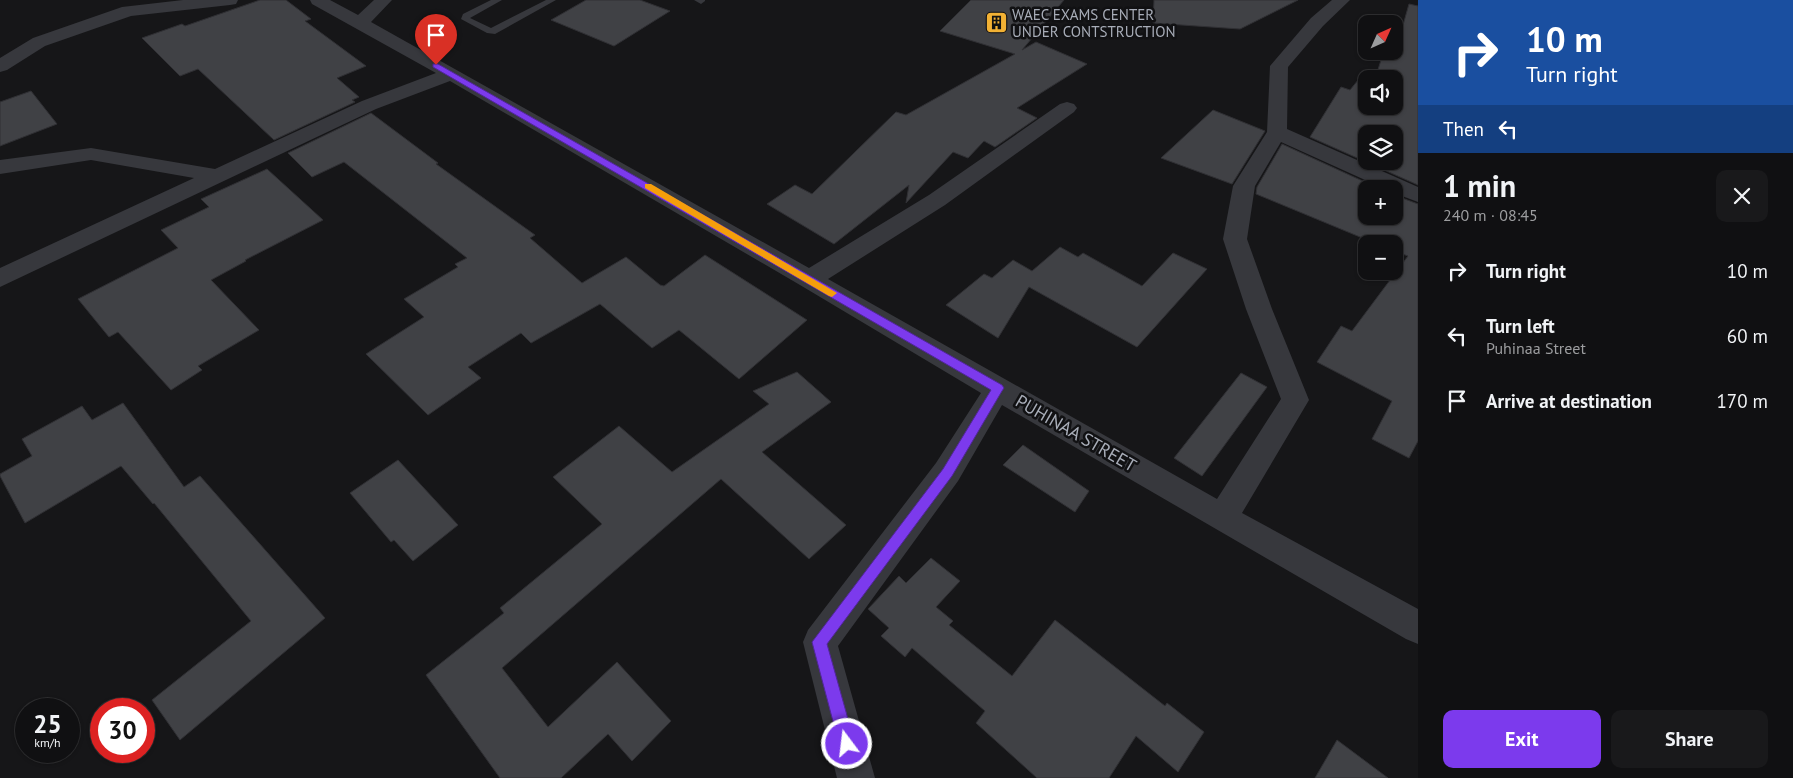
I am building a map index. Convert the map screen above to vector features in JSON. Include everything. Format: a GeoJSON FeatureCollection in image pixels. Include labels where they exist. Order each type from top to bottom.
{"type":"FeatureCollection","features":[{"type":"Feature","properties":{"kind":"street"},"geometry":{"type":"LineString","coordinates":[[0,66],[39,42],[128,11],[230,0]]}},
{"type":"Feature","properties":{"kind":"street","name":"PUHINAA STREET"},"geometry":{"type":"LineString","coordinates":[[318,0],[809,279],[863,312],[1222,518],[1418,627]]}},
{"type":"Feature","properties":{"kind":"street"},"geometry":{"type":"LineString","coordinates":[[360,23],[384,0]]}},
{"type":"Feature","properties":{"kind":"street"},"geometry":{"type":"LineString","coordinates":[[1222,518],[1295,400],[1259,309],[1235,239],[1244,186],[1277,132],[1280,66],[1317,22],[1342,0]]}},
{"type":"Feature","properties":{"kind":"street"},"geometry":{"type":"LineString","coordinates":[[0,278],[369,105],[451,74]]}},
{"type":"Feature","properties":{"kind":"street"},"geometry":{"type":"LineString","coordinates":[[809,279],[938,200],[1067,108]]}},
{"type":"Feature","properties":{"kind":"street"},"geometry":{"type":"LineString","coordinates":[[1277,132],[1418,195]]}},
{"type":"Feature","properties":{"kind":"street"},"geometry":{"type":"LineString","coordinates":[[0,167],[91,154],[219,176]]}},
{"type":"Feature","properties":{"kind":"street"},"geometry":{"type":"LineString","coordinates":[[856,778],[820,642],[947,472],[998,388]]}},
{"type":"Feature","properties":{"kind":"lane"},"geometry":{"type":"LineString","coordinates":[[498,0],[466,16],[465,19],[490,31],[495,31],[552,0]]}},
{"type":"Feature","properties":{"kind":"building"},"geometry":{"type":"Polygon","coordinates":[[[260,0],[286,0],[311,19],[305,21],[366,66],[337,78],[359,97],[352,100],[355,102],[274,140],[198,69],[180,76],[142,38],[182,24],[185,26],[260,0]]]}},
{"type":"Feature","properties":{"kind":"building"},"geometry":{"type":"Polygon","coordinates":[[[586,0],[640,0],[670,11],[614,46],[551,20],[586,0]]]}},
{"type":"Feature","properties":{"kind":"building"},"geometry":{"type":"Polygon","coordinates":[[[971,0],[1064,0],[1022,50],[1036,42],[1087,64],[1017,108],[1037,118],[995,147],[984,141],[968,158],[953,152],[906,203],[909,185],[834,244],[767,204],[795,185],[812,194],[896,112],[906,115],[1015,54],[940,31],[971,0]]]}},
{"type":"Feature","properties":{"kind":"building"},"geometry":{"type":"Polygon","coordinates":[[[1154,0],[1298,0],[1240,29],[1153,23],[1154,0]]]}},
{"type":"Feature","properties":{"kind":"building"},"geometry":{"type":"Polygon","coordinates":[[[1409,4],[1418,6],[1418,185],[1384,170],[1403,170],[1403,125],[1358,125],[1358,158],[1310,137],[1341,87],[1350,90],[1358,80],[1358,115],[1403,115],[1403,70],[1378,70],[1381,60],[1403,60],[1403,25],[1409,4]]]}},
{"type":"Feature","properties":{"kind":"building"},"geometry":{"type":"Polygon","coordinates":[[[31,91],[57,124],[0,146],[0,102],[31,91]]]}},
{"type":"Feature","properties":{"kind":"building"},"geometry":{"type":"Polygon","coordinates":[[[1213,110],[1265,131],[1232,184],[1161,158],[1213,110]]]}},
{"type":"Feature","properties":{"kind":"building"},"geometry":{"type":"Polygon","coordinates":[[[371,113],[438,163],[436,164],[535,235],[530,238],[582,283],[626,257],[660,285],[664,286],[705,255],[807,320],[739,379],[679,330],[652,348],[600,304],[531,343],[521,333],[468,367],[481,378],[428,415],[366,354],[424,317],[404,299],[458,267],[455,264],[467,258],[344,162],[312,177],[288,153],[371,113]]]}},
{"type":"Feature","properties":{"kind":"building"},"geometry":{"type":"Polygon","coordinates":[[[1282,144],[1360,180],[1358,180],[1358,225],[1403,225],[1403,198],[1418,204],[1418,441],[1409,458],[1372,439],[1392,401],[1317,362],[1341,326],[1352,331],[1390,280],[1403,280],[1403,263],[1408,256],[1403,254],[1403,235],[1358,236],[1256,194],[1257,187],[1282,144]]]}},
{"type":"Feature","properties":{"kind":"building"},"geometry":{"type":"Polygon","coordinates":[[[267,169],[323,220],[245,260],[211,280],[259,330],[198,366],[202,370],[171,390],[118,332],[109,337],[78,299],[178,248],[161,230],[209,207],[201,199],[267,169]]]}},
{"type":"Feature","properties":{"kind":"building"},"geometry":{"type":"Polygon","coordinates":[[[1060,247],[1078,257],[1083,253],[1142,286],[1173,253],[1207,269],[1137,347],[1029,287],[998,338],[946,305],[984,274],[992,278],[1013,260],[1032,271],[1060,247]]]}},
{"type":"Feature","properties":{"kind":"building"},"geometry":{"type":"Polygon","coordinates":[[[797,372],[831,402],[762,452],[846,525],[809,559],[721,479],[502,668],[548,727],[617,662],[671,721],[632,761],[608,734],[561,778],[500,778],[426,675],[504,613],[500,608],[602,524],[553,477],[619,426],[672,472],[769,404],[753,391],[797,372]]]}},
{"type":"Feature","properties":{"kind":"building"},"geometry":{"type":"Polygon","coordinates":[[[1241,373],[1267,387],[1202,476],[1174,458],[1241,373]]]}},
{"type":"Feature","properties":{"kind":"building"},"geometry":{"type":"Polygon","coordinates":[[[123,403],[184,487],[200,476],[325,618],[180,740],[155,704],[155,698],[251,621],[154,503],[121,466],[25,523],[0,476],[0,474],[32,456],[22,439],[82,406],[92,420],[123,403]]]}},
{"type":"Feature","properties":{"kind":"building"},"geometry":{"type":"Polygon","coordinates":[[[1023,445],[1089,491],[1075,512],[1003,465],[1023,445]]]}},
{"type":"Feature","properties":{"kind":"building"},"geometry":{"type":"Polygon","coordinates":[[[398,460],[458,525],[413,561],[394,540],[391,542],[350,493],[398,460]]]}},
{"type":"Feature","properties":{"kind":"building"},"geometry":{"type":"Polygon","coordinates":[[[931,558],[960,581],[936,607],[953,621],[949,625],[1012,676],[1055,620],[1165,706],[1167,703],[1204,732],[1178,772],[1136,736],[1109,778],[1037,778],[976,723],[985,711],[912,648],[905,657],[881,636],[889,628],[868,609],[899,576],[906,583],[931,558]]]}},
{"type":"Feature","properties":{"kind":"building"},"geometry":{"type":"Polygon","coordinates":[[[1337,740],[1388,778],[1315,778],[1337,740]]]}},
{"type":"Feature","properties":{"kind":"slow traffic"},"geometry":{"type":"LineString","coordinates":[[648,186],[832,293]]}},
{"type":"Feature","properties":{"kind":"place","name":"WAEC EXAMS CENTER UNDER CONTSTRUCTION"},"geometry":{"type":"Point","coordinates":[996,23]}},
{"type":"Feature","properties":{"kind":"route"},"geometry":{"type":"LineString","coordinates":[[436,65],[998,388],[947,472],[820,642],[847,744]]}}]}
